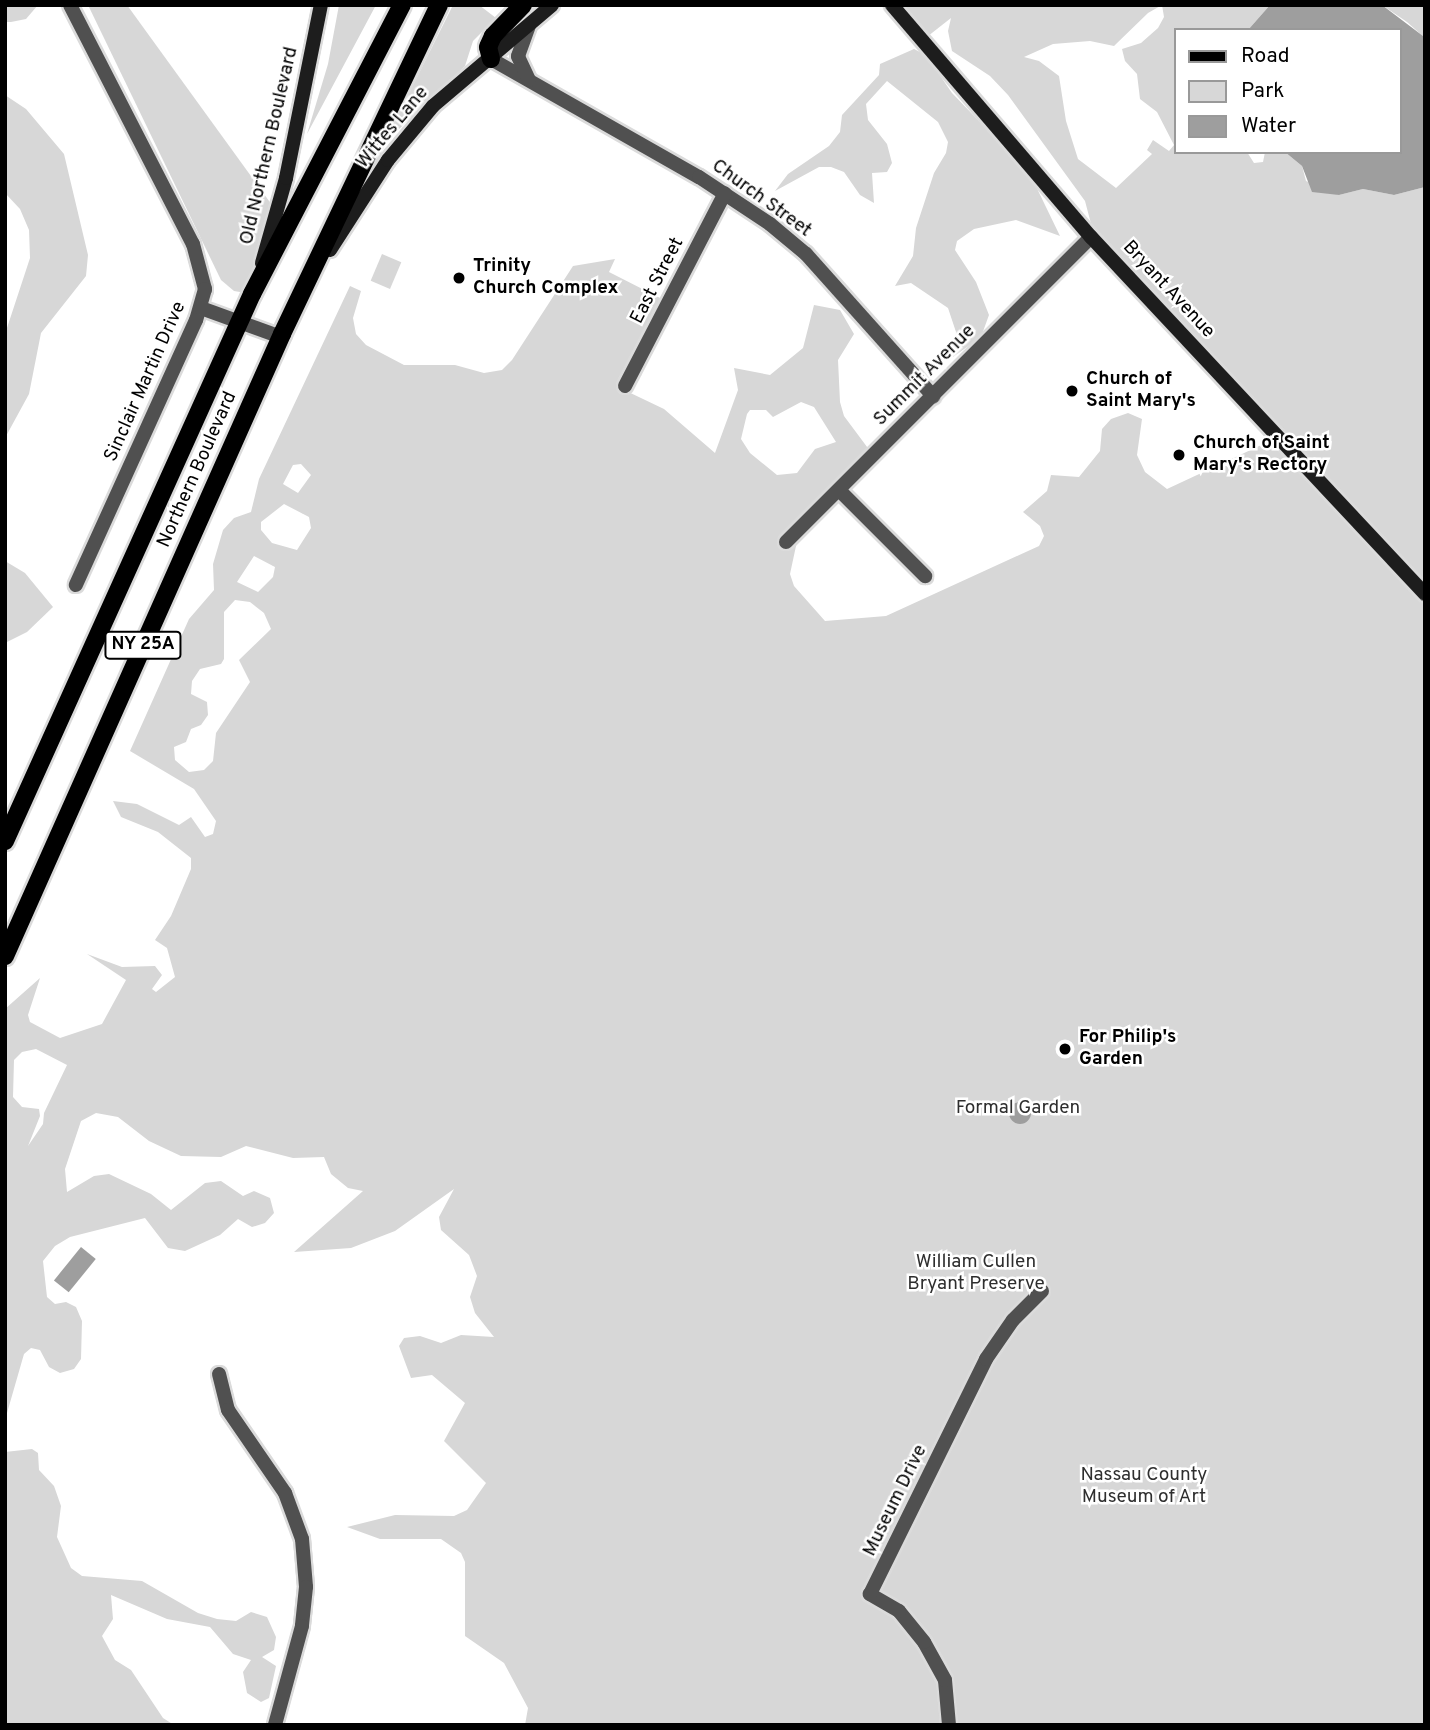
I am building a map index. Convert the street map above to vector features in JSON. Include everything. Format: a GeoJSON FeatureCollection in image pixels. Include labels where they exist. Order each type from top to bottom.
{"type":"FeatureCollection","features":[{"type":"Feature","properties":{"kind":"main road","name":"Old Northern Boulevard"},"geometry":{"type":"LineString","coordinates":[[252,294],[286,178],[321,5]]}},
{"type":"Feature","properties":{"kind":"main road","name":"Northern Boulevard"},"geometry":{"type":"LineString","coordinates":[[5,841],[252,294],[402,5]]}},
{"type":"Feature","properties":{"kind":"main road","name":"Northern Boulevard"},"geometry":{"type":"LineString","coordinates":[[5,956],[281,337],[439,5]]}},
{"type":"Feature","properties":{"kind":"main road"},"geometry":{"type":"LineString","coordinates":[[491,59],[488,47],[493,36],[523,5]]}},
{"type":"Feature","properties":{"kind":"main road","name":"Wittes Lane"},"geometry":{"type":"LineString","coordinates":[[296,305],[394,151],[433,106],[552,5]]}},
{"type":"Feature","properties":{"kind":"main road","name":"Bryant Avenue"},"geometry":{"type":"LineString","coordinates":[[892,5],[1091,237],[1425,594]]}},
{"type":"Feature","properties":{"kind":"street","name":"Sinclair Martin Drive"},"geometry":{"type":"LineString","coordinates":[[70,5],[192,244],[203,273],[201,307],[76,585]]}},
{"type":"Feature","properties":{"kind":"street"},"geometry":{"type":"LineString","coordinates":[[529,26],[518,56],[530,81]]}},
{"type":"Feature","properties":{"kind":"street","name":"Church Street"},"geometry":{"type":"LineString","coordinates":[[491,59],[724,193],[806,254],[933,396]]}},
{"type":"Feature","properties":{"kind":"street","name":"East Street"},"geometry":{"type":"LineString","coordinates":[[625,386],[724,193]]}},
{"type":"Feature","properties":{"kind":"street","name":"Summit Avenue"},"geometry":{"type":"LineString","coordinates":[[786,542],[1091,237]]}},
{"type":"Feature","properties":{"kind":"street"},"geometry":{"type":"LineString","coordinates":[[201,307],[281,337]]}},
{"type":"Feature","properties":{"kind":"street"},"geometry":{"type":"LineString","coordinates":[[839,489],[925,576]]}},
{"type":"Feature","properties":{"kind":"street","name":"Museum Drive"},"geometry":{"type":"LineString","coordinates":[[949,1725],[945,1680],[924,1642],[899,1611],[870,1594],[986,1359],[1013,1320],[1042,1291]]}},
{"type":"Feature","properties":{"kind":"street"},"geometry":{"type":"LineString","coordinates":[[219,1374],[228,1410],[285,1493],[302,1539],[306,1587],[302,1626],[275,1725]]}},
{"type":"Feature","properties":{"kind":"green space"},"geometry":{"type":"Polygon","coordinates":[[[5,5],[38,5],[26,19],[5,22],[5,5]]]}},
{"type":"Feature","properties":{"kind":"green space"},"geometry":{"type":"Polygon","coordinates":[[[88,5],[127,5],[277,212],[252,294],[234,291],[221,280],[88,5]]]}},
{"type":"Feature","properties":{"kind":"green space"},"geometry":{"type":"Polygon","coordinates":[[[339,5],[376,5],[307,134],[328,64],[339,5]]]}},
{"type":"Feature","properties":{"kind":"green space"},"geometry":{"type":"Polygon","coordinates":[[[453,5],[479,5],[496,18],[473,41],[465,66],[396,132],[391,129],[453,5]]]}},
{"type":"Feature","properties":{"kind":"green space","name":"William Cullen Bryant Preserve"},"geometry":{"type":"Polygon","coordinates":[[[892,5],[1162,5],[1148,13],[1114,46],[1090,41],[1053,44],[1024,57],[1039,61],[1059,76],[1066,121],[1078,159],[1116,188],[1152,154],[1147,150],[1153,140],[1169,151],[1174,145],[1174,154],[1248,154],[1254,163],[1263,162],[1265,154],[1287,154],[1302,166],[1306,181],[1339,195],[1363,189],[1394,195],[1425,187],[1425,1725],[525,1725],[528,1708],[504,1663],[465,1636],[465,1562],[461,1553],[441,1539],[380,1539],[347,1527],[395,1515],[454,1516],[467,1510],[486,1483],[444,1441],[465,1403],[432,1375],[411,1378],[399,1346],[404,1338],[420,1336],[441,1343],[461,1335],[494,1337],[475,1313],[470,1297],[477,1276],[469,1255],[441,1230],[439,1217],[454,1189],[395,1231],[351,1248],[294,1252],[363,1191],[348,1188],[331,1174],[324,1157],[293,1158],[246,1146],[221,1157],[181,1156],[149,1141],[118,1117],[96,1113],[81,1121],[65,1169],[67,1192],[94,1176],[109,1174],[151,1194],[171,1210],[205,1183],[221,1181],[243,1196],[254,1191],[270,1198],[274,1213],[265,1223],[252,1227],[238,1219],[220,1235],[185,1251],[168,1248],[145,1218],[70,1237],[55,1246],[43,1261],[47,1297],[55,1304],[66,1302],[76,1307],[82,1321],[81,1359],[74,1369],[60,1373],[49,1367],[40,1350],[31,1348],[24,1354],[5,1420],[5,1009],[40,978],[28,1015],[30,1022],[60,1038],[102,1024],[126,980],[87,954],[122,967],[155,966],[162,975],[152,989],[156,992],[175,977],[167,948],[155,940],[171,916],[191,869],[191,858],[158,832],[121,817],[113,801],[137,804],[179,825],[191,817],[205,837],[213,834],[216,821],[194,789],[130,751],[189,619],[214,590],[213,564],[223,530],[234,518],[251,512],[259,479],[350,286],[361,291],[353,318],[356,334],[366,345],[404,365],[455,365],[484,373],[502,370],[512,360],[573,266],[615,259],[609,272],[666,301],[641,376],[620,388],[664,409],[715,453],[738,390],[734,368],[770,375],[803,348],[814,305],[840,310],[854,334],[838,360],[840,402],[844,416],[879,463],[865,467],[799,532],[790,574],[794,586],[825,621],[886,616],[1039,546],[1044,536],[1040,526],[1023,512],[1047,491],[1051,475],[1079,477],[1100,451],[1102,429],[1111,419],[1128,413],[1142,419],[1137,455],[1145,472],[1167,489],[1272,440],[1094,235],[1085,201],[1008,95],[990,76],[952,51],[948,31],[951,18],[923,40],[892,5]],[[801,402],[773,417],[766,410],[750,410],[747,414],[741,439],[750,453],[777,475],[797,473],[815,449],[836,442],[814,407],[801,402]],[[301,464],[293,465],[283,484],[298,493],[311,475],[301,464]],[[284,504],[261,522],[261,530],[272,543],[297,550],[311,528],[309,517],[284,504]],[[254,556],[237,582],[258,592],[273,577],[275,567],[254,556]],[[235,600],[224,612],[224,659],[221,664],[200,669],[192,681],[191,694],[207,702],[208,715],[201,725],[191,729],[186,742],[174,747],[175,760],[189,772],[204,770],[213,761],[216,733],[250,682],[239,660],[271,629],[264,613],[250,602],[235,600]],[[36,1049],[22,1052],[14,1060],[13,1097],[22,1107],[39,1109],[40,1116],[28,1146],[43,1124],[44,1113],[67,1065],[36,1049]]]}},
{"type":"Feature","properties":{"kind":"green space","name":"William Cullen Bryant Preserve"},"geometry":{"type":"Polygon","coordinates":[[[1162,5],[1270,5],[1250,28],[1174,28],[1174,145],[1157,112],[1140,99],[1137,74],[1125,61],[1122,49],[1141,43],[1158,28],[1164,17],[1162,5]]]}},
{"type":"Feature","properties":{"kind":"green space"},"geometry":{"type":"Polygon","coordinates":[[[1382,5],[1425,5],[1425,38],[1407,22],[1382,5]]]}},
{"type":"Feature","properties":{"kind":"green space"},"geometry":{"type":"Polygon","coordinates":[[[914,49],[926,55],[952,93],[1030,174],[1060,236],[1016,220],[974,229],[957,241],[955,250],[976,282],[989,315],[981,337],[953,357],[956,332],[948,308],[911,283],[895,286],[913,256],[916,228],[934,173],[946,153],[948,142],[938,122],[887,81],[866,104],[868,120],[887,144],[892,163],[887,172],[872,173],[874,203],[860,195],[844,172],[831,167],[819,167],[775,191],[788,174],[829,146],[840,132],[842,115],[879,75],[880,64],[914,49]]]}},
{"type":"Feature","properties":{"kind":"green space"},"geometry":{"type":"Polygon","coordinates":[[[5,95],[26,109],[64,154],[88,255],[86,276],[41,333],[29,394],[5,438],[5,334],[30,258],[29,230],[20,209],[5,193],[5,95]]]}},
{"type":"Feature","properties":{"kind":"green space"},"geometry":{"type":"Polygon","coordinates":[[[382,254],[401,262],[390,289],[371,281],[382,254]]]}},
{"type":"Feature","properties":{"kind":"green space"},"geometry":{"type":"Polygon","coordinates":[[[5,561],[25,573],[53,607],[27,632],[5,643],[5,561]]]}},
{"type":"Feature","properties":{"kind":"green space"},"geometry":{"type":"Polygon","coordinates":[[[32,1449],[38,1453],[39,1470],[54,1486],[61,1506],[57,1537],[71,1568],[82,1576],[142,1581],[198,1613],[217,1619],[236,1621],[251,1612],[267,1617],[276,1637],[274,1650],[262,1657],[276,1666],[269,1698],[261,1702],[247,1693],[243,1672],[251,1660],[233,1654],[210,1627],[167,1619],[111,1595],[113,1619],[102,1636],[115,1660],[131,1670],[163,1718],[174,1725],[5,1725],[5,1452],[32,1449]]]}},
{"type":"Feature","properties":{"kind":"water"},"geometry":{"type":"Polygon","coordinates":[[[1270,5],[1382,5],[1423,36],[1425,187],[1394,195],[1363,189],[1339,195],[1312,192],[1302,166],[1287,154],[1402,154],[1402,28],[1250,28],[1270,5]]]}},
{"type":"Feature","properties":{"kind":"water"},"geometry":{"type":"Polygon","coordinates":[[[1020,1102],[1028,1105],[1031,1113],[1028,1121],[1020,1124],[1012,1121],[1009,1113],[1012,1105],[1020,1102]]]}},
{"type":"Feature","properties":{"kind":"water"},"geometry":{"type":"Polygon","coordinates":[[[81,1247],[96,1259],[69,1292],[54,1280],[81,1247]]]}},
{"type":"Feature","properties":{"kind":"place","name":"Trinity Church Complex"},"geometry":{"type":"Point","coordinates":[459,278]}},
{"type":"Feature","properties":{"kind":"place","name":"Church of Saint Mary's"},"geometry":{"type":"Point","coordinates":[1072,391]}},
{"type":"Feature","properties":{"kind":"place","name":"Church of Saint Mary's Rectory"},"geometry":{"type":"Point","coordinates":[1179,455]}},
{"type":"Feature","properties":{"kind":"place","name":"For Philip's Garden"},"geometry":{"type":"Point","coordinates":[1065,1049]}},
{"type":"Feature","properties":{"kind":"park label","name":"Formal Garden"},"geometry":{"type":"Point","coordinates":[1018,1109]}},
{"type":"Feature","properties":{"kind":"park label","name":"Nassau County Museum of Art"},"geometry":{"type":"Point","coordinates":[1144,1487]}}]}
